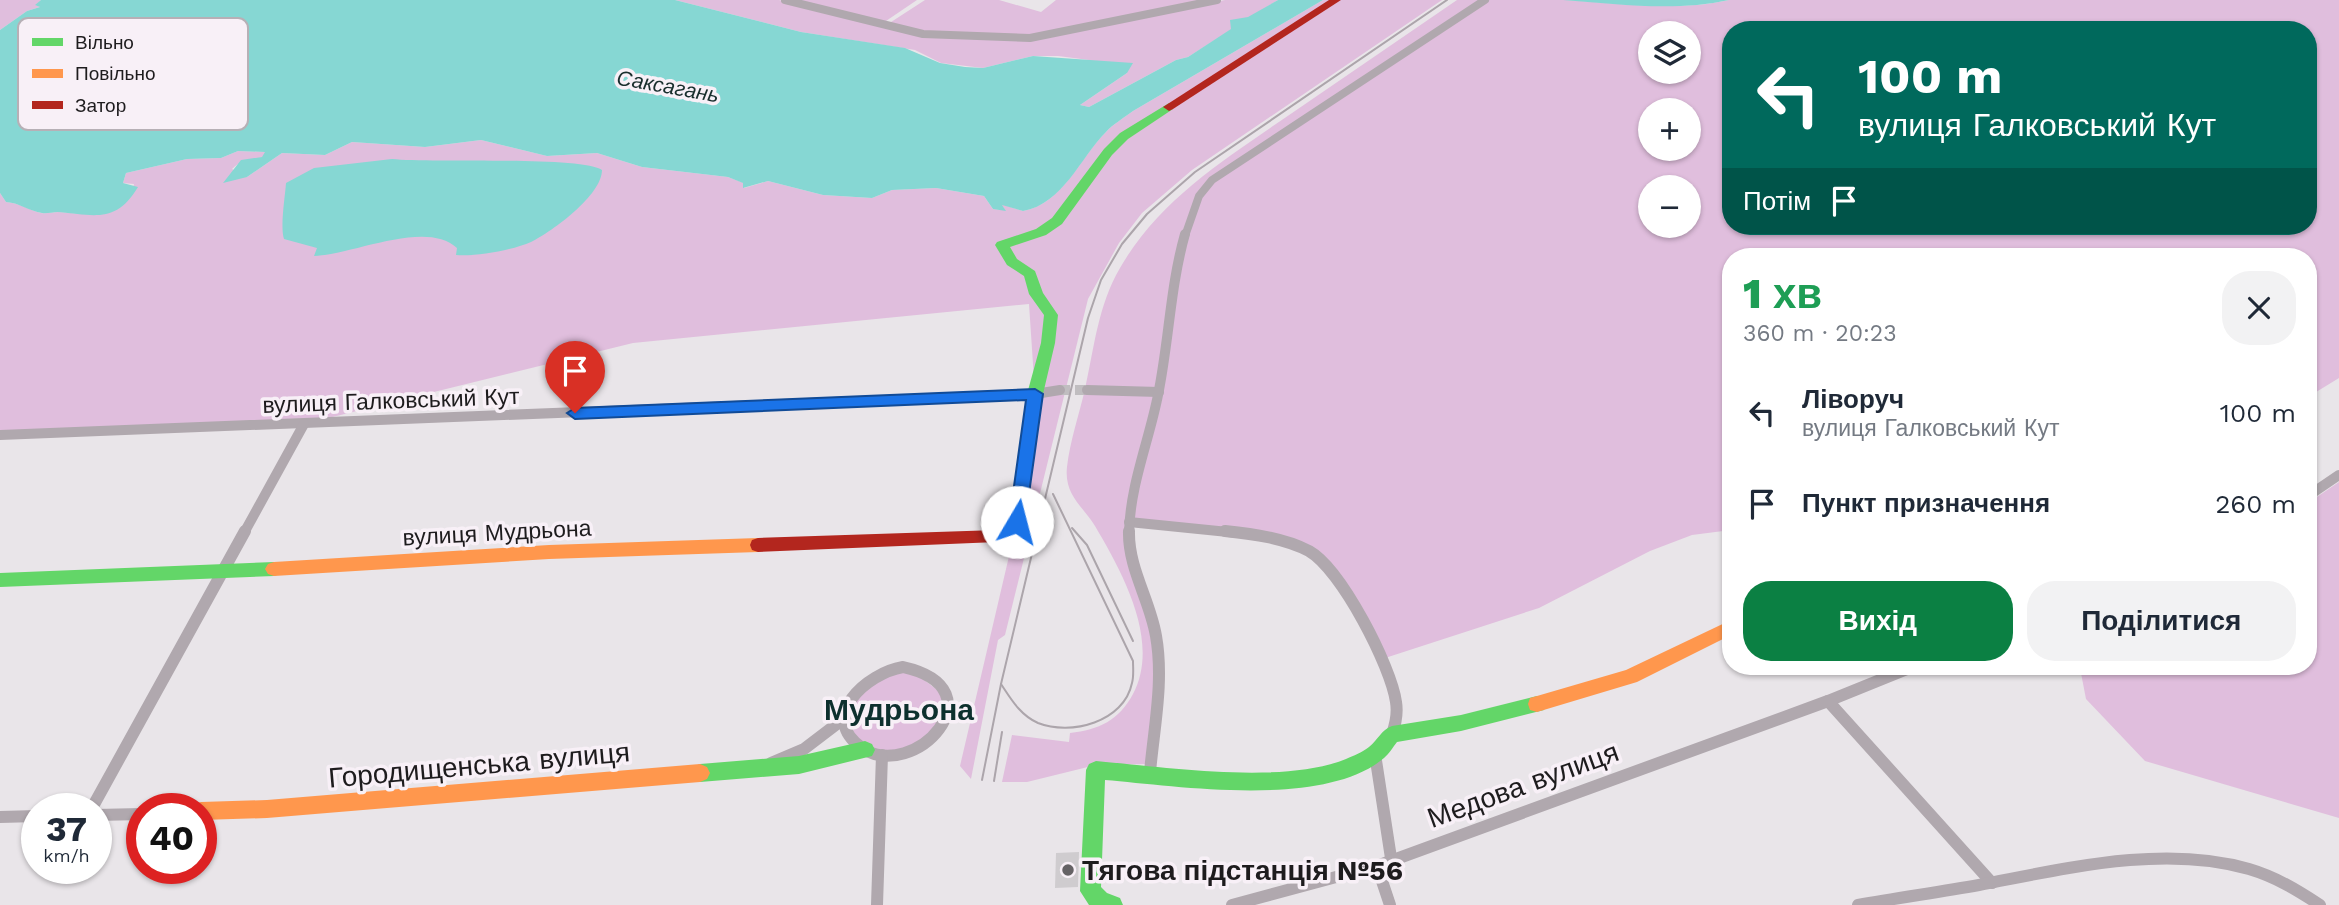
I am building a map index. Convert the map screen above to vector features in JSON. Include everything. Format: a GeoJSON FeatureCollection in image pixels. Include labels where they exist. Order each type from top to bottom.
{"type":"FeatureCollection","features":[{"type":"Feature","properties":{"kind":"street"},"geometry":{"type":"LineString","coordinates":[[785,0],[913,32],[1030,38],[1217,0]]}},
{"type":"Feature","properties":{"kind":"street"},"geometry":{"type":"LineString","coordinates":[[1035,394],[1048,343],[1051,315],[1036,294],[1030,274],[1012,262],[1002,245],[1041,232],[1057,221],[1108,152],[1124,136],[1336,0]]}},
{"type":"Feature","properties":{"kind":"street"},"geometry":{"type":"LineString","coordinates":[[1150,772],[1160,665],[1156,634],[1130,552],[1129,522],[1159,392],[1184,241],[1200,190],[1280,132],[1485,0]]}},
{"type":"Feature","properties":{"kind":"street","name":"вулиця Галковський Кут"},"geometry":{"type":"LineString","coordinates":[[0,435],[1035,394],[1060,390]]}},
{"type":"Feature","properties":{"kind":"street"},"geometry":{"type":"LineString","coordinates":[[1087,390],[1159,392]]}},
{"type":"Feature","properties":{"kind":"street","name":"вулиця Мудрьона"},"geometry":{"type":"LineString","coordinates":[[0,580],[220,572],[549,552],[997,536],[1010,532],[1017,522],[1035,394]]}},
{"type":"Feature","properties":{"kind":"street"},"geometry":{"type":"LineString","coordinates":[[100,793],[304,424]]}},
{"type":"Feature","properties":{"kind":"street"},"geometry":{"type":"LineString","coordinates":[[2317,490],[2339,475]]}},
{"type":"Feature","properties":{"kind":"street"},"geometry":{"type":"LineString","coordinates":[[1113,905],[1101,902],[1090,891],[1096,770],[1150,772],[1193,779],[1302,780],[1323,776],[1375,754],[1392,734],[1398,709],[1382,659],[1325,562],[1280,540],[1129,522]]}},
{"type":"Feature","properties":{"kind":"street"},"geometry":{"type":"LineString","coordinates":[[1392,734],[1461,723],[1574,695],[1631,676],[1722,631]]}},
{"type":"Feature","properties":{"kind":"street","name":"Городищенська вулиця"},"geometry":{"type":"LineString","coordinates":[[217,810],[281,808],[761,766],[799,765],[865,750],[882,755],[915,750],[930,741],[941,729],[948,713],[948,701],[938,680],[926,672],[910,668],[880,672],[856,690],[846,717],[804,749],[761,766]]}},
{"type":"Feature","properties":{"kind":"street","name":"Медова вулиця"},"geometry":{"type":"LineString","coordinates":[[1232,905],[1377,866],[1892,675]]}},
{"type":"Feature","properties":{"kind":"street"},"geometry":{"type":"LineString","coordinates":[[1828,701],[1992,883]]}},
{"type":"Feature","properties":{"kind":"street"},"geometry":{"type":"LineString","coordinates":[[846,717],[852,738],[865,750]]}},
{"type":"Feature","properties":{"kind":"street"},"geometry":{"type":"LineString","coordinates":[[1375,754],[1391,859]]}},
{"type":"Feature","properties":{"kind":"street"},"geometry":{"type":"LineString","coordinates":[[877,905],[882,755]]}},
{"type":"Feature","properties":{"kind":"street"},"geometry":{"type":"LineString","coordinates":[[0,817],[21,816]]}},
{"type":"Feature","properties":{"kind":"street"},"geometry":{"type":"LineString","coordinates":[[1858,905],[2091,865],[2167,859],[2257,873],[2300,889],[2320,905]]}},
{"type":"Feature","properties":{"kind":"street"},"geometry":{"type":"LineString","coordinates":[[1377,866],[1390,905]]}},
{"type":"Feature","properties":{"kind":"shaded area"},"geometry":{"type":"Polygon","coordinates":[[[0,0],[41,0],[36,5],[40,7],[27,11],[0,30],[0,0]]]}},
{"type":"Feature","properties":{"kind":"shaded area"},"geometry":{"type":"Polygon","coordinates":[[[675,0],[779,0],[902,32],[1031,40],[1225,0],[1278,0],[1188,57],[1176,60],[1089,107],[1080,105],[1127,73],[1089,60],[1058,56],[1033,56],[983,68],[941,63],[915,50],[801,32],[675,0]]]}},
{"type":"Feature","properties":{"kind":"shaded area"},"geometry":{"type":"Polygon","coordinates":[[[793,0],[917,0],[883,23],[793,0]]]}},
{"type":"Feature","properties":{"kind":"shaded area"},"geometry":{"type":"Polygon","coordinates":[[[925,0],[999,0],[1041,12],[1056,0],[1206,0],[1031,37],[924,32],[888,24],[925,0]]]}},
{"type":"Feature","properties":{"kind":"shaded area"},"geometry":{"type":"Polygon","coordinates":[[[1323,0],[1442,0],[1192,170],[1142,213],[1119,243],[1088,299],[1005,635],[998,640],[971,779],[960,766],[1017,522],[1035,394],[1029,304],[633,343],[304,424],[0,435],[0,193],[6,202],[41,213],[104,213],[124,205],[130,196],[134,184],[123,183],[126,173],[187,159],[221,158],[238,151],[265,152],[267,155],[241,163],[232,169],[247,177],[282,153],[325,155],[352,142],[425,147],[481,140],[547,156],[597,153],[642,167],[728,177],[744,183],[744,188],[768,181],[823,195],[872,198],[892,190],[936,188],[984,196],[993,209],[1005,210],[1001,204],[1023,211],[1037,207],[1060,190],[1106,132],[1133,111],[1323,0]]]}},
{"type":"Feature","properties":{"kind":"shaded area"},"geometry":{"type":"Polygon","coordinates":[[[1457,0],[1566,0],[1668,6],[1729,0],[2339,0],[2339,378],[2317,391],[2317,248],[1722,248],[1722,531],[1692,535],[1650,551],[1539,608],[1382,659],[1325,563],[1280,540],[1129,522],[1156,634],[1150,764],[1096,765],[1027,782],[1002,782],[1012,735],[1069,742],[1070,733],[1099,726],[1115,717],[1133,694],[1141,673],[1143,652],[1135,607],[1116,564],[1068,485],[1070,447],[1098,327],[1120,268],[1155,220],[1176,199],[1222,162],[1457,0]]]}},
{"type":"Feature","properties":{"kind":"shaded area"},"geometry":{"type":"Polygon","coordinates":[[[2339,482],[2339,818],[2145,761],[2086,699],[2081,675],[2317,675],[2317,497],[2339,482]]]}},
{"type":"Feature","properties":{"kind":"shaded area"},"geometry":{"type":"Polygon","coordinates":[[[910,669],[945,696],[936,733],[896,754],[859,743],[847,717],[866,682],[910,669]]]}},
{"type":"Feature","properties":{"kind":"water","name":"Саксагань"},"geometry":{"type":"Polygon","coordinates":[[[41,0],[675,0],[801,32],[905,48],[940,63],[965,67],[983,68],[1033,56],[1133,63],[1127,73],[1080,105],[1089,107],[1176,60],[1188,57],[1231,29],[1230,20],[1248,17],[1278,0],[1323,0],[1133,111],[1106,132],[1060,190],[1037,207],[1023,211],[1002,205],[1006,211],[993,209],[984,196],[936,188],[892,190],[872,198],[823,195],[768,181],[743,188],[743,183],[728,177],[642,167],[597,153],[547,156],[481,140],[425,147],[352,142],[325,155],[282,153],[247,177],[223,183],[241,160],[262,157],[265,152],[238,151],[221,158],[187,159],[126,173],[123,183],[138,187],[130,199],[113,212],[93,215],[37,212],[6,202],[0,193],[0,30],[27,11],[40,7],[35,5],[41,0]]]}},
{"type":"Feature","properties":{"kind":"water"},"geometry":{"type":"Polygon","coordinates":[[[1563,0],[1729,0],[1667,6],[1563,0]]]}},
{"type":"Feature","properties":{"kind":"water"},"geometry":{"type":"Polygon","coordinates":[[[392,159],[537,161],[589,166],[602,170],[594,190],[563,221],[531,242],[504,250],[456,255],[457,248],[444,240],[427,237],[388,241],[314,256],[317,248],[284,239],[286,183],[314,168],[392,159]]]}},
{"type":"Feature","properties":{"kind":"building","name":"Тягова підстанція №56"},"geometry":{"type":"Polygon","coordinates":[[[1079,852],[1078,887],[1055,888],[1056,853],[1079,852]]]}},
{"type":"Feature","properties":{"kind":"tunnel"},"geometry":{"type":"LineString","coordinates":[[1060,390],[1087,390]]}},
{"type":"Feature","properties":{"kind":"tram line"},"geometry":{"type":"LineString","coordinates":[[1001,684],[1088,318],[1101,280],[1122,244],[1147,214],[1195,172],[1447,0]]}},
{"type":"Feature","properties":{"kind":"tram line"},"geometry":{"type":"LineString","coordinates":[[1001,684],[1026,716],[1038,723],[1065,728],[1094,722],[1119,708],[1132,683],[1133,661],[1053,494]]}},
{"type":"Feature","properties":{"kind":"tram line"},"geometry":{"type":"LineString","coordinates":[[1072,528],[1087,545],[1133,641]]}},
{"type":"Feature","properties":{"kind":"tram line"},"geometry":{"type":"LineString","coordinates":[[982,780],[1001,684]]}},
{"type":"Feature","properties":{"kind":"tram line"},"geometry":{"type":"LineString","coordinates":[[994,781],[1002,732]]}},
{"type":"Feature","properties":{"kind":"traffic: fast"},"geometry":{"type":"LineString","coordinates":[[1021,494],[1035,394],[1048,343],[1051,315],[1036,294],[1030,274],[1012,262],[1002,245],[1041,232],[1057,221],[1108,152],[1124,136],[1169,107]]}},
{"type":"Feature","properties":{"kind":"traffic: fast"},"geometry":{"type":"LineString","coordinates":[[0,580],[274,569]]}},
{"type":"Feature","properties":{"kind":"traffic: fast"},"geometry":{"type":"LineString","coordinates":[[1113,905],[1101,902],[1090,891],[1096,770],[1240,781],[1315,776],[1348,768],[1375,754],[1392,734],[1461,723],[1537,704]]}},
{"type":"Feature","properties":{"kind":"traffic: fast"},"geometry":{"type":"LineString","coordinates":[[700,773],[799,765],[865,750]]}},
{"type":"Feature","properties":{"kind":"traffic: slow"},"geometry":{"type":"LineString","coordinates":[[274,569],[549,552],[758,545]]}},
{"type":"Feature","properties":{"kind":"traffic: slow"},"geometry":{"type":"LineString","coordinates":[[1537,704],[1631,676],[1722,631]]}},
{"type":"Feature","properties":{"kind":"traffic: slow"},"geometry":{"type":"LineString","coordinates":[[217,811],[267,809],[700,773]]}},
{"type":"Feature","properties":{"kind":"traffic: jam"},"geometry":{"type":"LineString","coordinates":[[1169,107],[1336,0]]}},
{"type":"Feature","properties":{"kind":"traffic: jam"},"geometry":{"type":"LineString","coordinates":[[758,545],[997,536],[1011,532],[1017,522],[1021,494]]}},
{"type":"Feature","properties":{"kind":"place","name":"Тягова підстанція №56"},"geometry":{"type":"Point","coordinates":[1068,870]}},
{"type":"Feature","properties":{"kind":"district","name":"Мудрьона"},"geometry":{"type":"Point","coordinates":[899,709]}},
{"type":"Feature","properties":{"kind":"route"},"geometry":{"type":"LineString","coordinates":[[575,413],[1035,394],[1017,522]]}}]}
